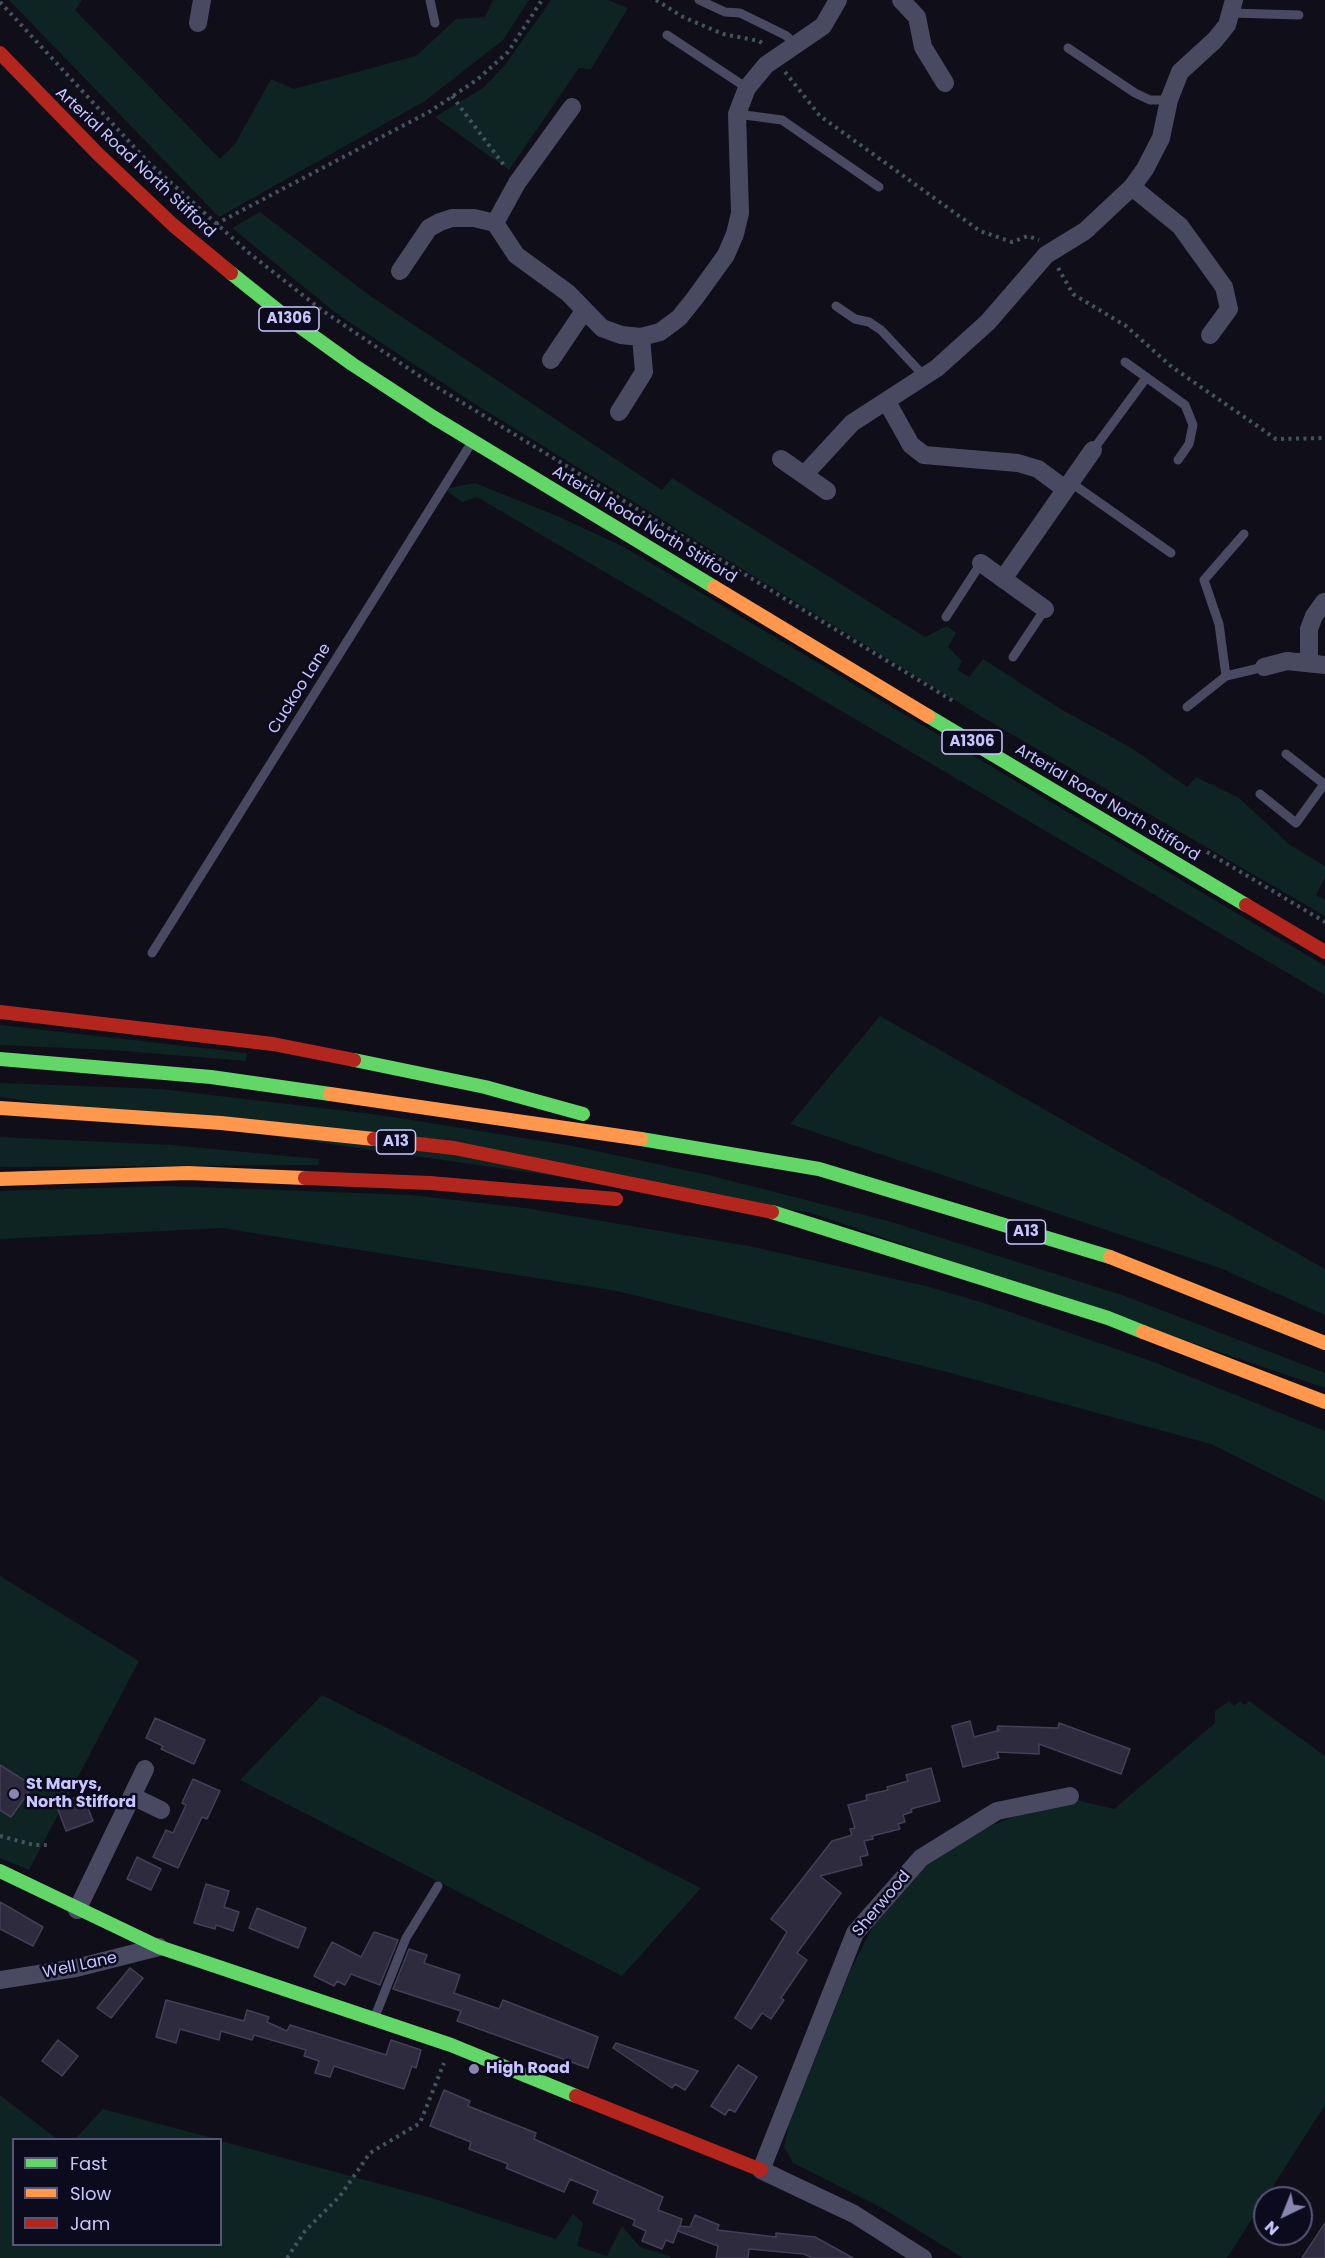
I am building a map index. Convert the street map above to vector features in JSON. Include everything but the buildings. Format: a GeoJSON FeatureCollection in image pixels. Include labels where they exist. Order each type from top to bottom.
{"type":"FeatureCollection","features":[{"type":"Feature","properties":{"kind":"main road","name":"Arterial Road North Stifford"},"geometry":{"type":"LineString","coordinates":[[0,53],[138,193],[204,252],[281,313],[352,364],[473,441],[1325,952]]}},
{"type":"Feature","properties":{"kind":"main road","name":"A13"},"geometry":{"type":"LineString","coordinates":[[0,1012],[273,1044],[485,1087],[718,1150]]}},
{"type":"Feature","properties":{"kind":"main road","name":"A13"},"geometry":{"type":"LineString","coordinates":[[0,1059],[211,1077],[718,1150],[819,1169],[1110,1257],[1325,1343]]}},
{"type":"Feature","properties":{"kind":"main road","name":"A13"},"geometry":{"type":"LineString","coordinates":[[0,1108],[221,1123],[454,1148],[786,1215],[1108,1318],[1325,1402]]}},
{"type":"Feature","properties":{"kind":"main road","name":"A13"},"geometry":{"type":"LineString","coordinates":[[0,1179],[188,1173],[430,1183],[786,1215]]}},
{"type":"Feature","properties":{"kind":"main road"},"geometry":{"type":"LineString","coordinates":[[0,1871],[77,1910],[159,1947],[269,1986],[451,2045],[761,2170]]}},
{"type":"Feature","properties":{"kind":"street"},"geometry":{"type":"LineString","coordinates":[[198,23],[202,0]]}},
{"type":"Feature","properties":{"kind":"street"},"geometry":{"type":"LineString","coordinates":[[400,270],[429,228],[440,222],[452,218],[474,218],[495,223],[516,255],[568,293],[602,327],[621,335],[641,337],[660,332],[679,318],[726,255],[735,234],[740,213],[737,114],[747,88],[766,65],[823,26],[838,0]]}},
{"type":"Feature","properties":{"kind":"street"},"geometry":{"type":"LineString","coordinates":[[901,0],[917,17],[923,47],[945,83]]}},
{"type":"Feature","properties":{"kind":"street"},"geometry":{"type":"LineString","coordinates":[[805,474],[852,423],[925,377],[988,322],[1046,255],[1085,231],[1132,187],[1145,169],[1161,138],[1169,100],[1180,72],[1215,40],[1227,25],[1233,6]]}},
{"type":"Feature","properties":{"kind":"street"},"geometry":{"type":"LineString","coordinates":[[495,223],[517,183],[572,107]]}},
{"type":"Feature","properties":{"kind":"street"},"geometry":{"type":"LineString","coordinates":[[1132,187],[1180,226],[1224,287],[1228,309],[1210,335]]}},
{"type":"Feature","properties":{"kind":"street"},"geometry":{"type":"LineString","coordinates":[[551,360],[584,311]]}},
{"type":"Feature","properties":{"kind":"street"},"geometry":{"type":"LineString","coordinates":[[619,412],[644,372],[641,337]]}},
{"type":"Feature","properties":{"kind":"street"},"geometry":{"type":"LineString","coordinates":[[887,402],[911,446],[924,455],[1018,463],[1038,469],[1067,485]]}},
{"type":"Feature","properties":{"kind":"street"},"geometry":{"type":"LineString","coordinates":[[1003,579],[1093,450]]}},
{"type":"Feature","properties":{"kind":"street"},"geometry":{"type":"LineString","coordinates":[[781,459],[827,491]]}},
{"type":"Feature","properties":{"kind":"street"},"geometry":{"type":"LineString","coordinates":[[981,563],[1045,609]]}},
{"type":"Feature","properties":{"kind":"street"},"geometry":{"type":"LineString","coordinates":[[1264,667],[1287,661],[1317,663],[1309,629],[1314,616],[1325,601]]}},
{"type":"Feature","properties":{"kind":"street"},"geometry":{"type":"LineString","coordinates":[[77,1910],[145,1769]]}},
{"type":"Feature","properties":{"kind":"street"},"geometry":{"type":"LineString","coordinates":[[132,1796],[161,1810]]}},
{"type":"Feature","properties":{"kind":"street","name":"Sherwood"},"geometry":{"type":"LineString","coordinates":[[761,2170],[855,1933],[921,1858],[997,1811],[1070,1796]]}},
{"type":"Feature","properties":{"kind":"street","name":"Well Lane"},"geometry":{"type":"LineString","coordinates":[[0,1980],[76,1968],[159,1947]]}},
{"type":"Feature","properties":{"kind":"street"},"geometry":{"type":"LineString","coordinates":[[761,2170],[854,2214],[923,2258]]}},
{"type":"Feature","properties":{"kind":"lane"},"geometry":{"type":"LineString","coordinates":[[430,0],[435,23]]}},
{"type":"Feature","properties":{"kind":"lane"},"geometry":{"type":"LineString","coordinates":[[699,0],[725,12],[740,13],[785,35],[796,44]]}},
{"type":"Feature","properties":{"kind":"lane"},"geometry":{"type":"LineString","coordinates":[[1233,6],[1299,15]]}},
{"type":"Feature","properties":{"kind":"lane"},"geometry":{"type":"LineString","coordinates":[[667,35],[747,88]]}},
{"type":"Feature","properties":{"kind":"lane"},"geometry":{"type":"LineString","coordinates":[[1068,48],[1135,93],[1150,100],[1169,100]]}},
{"type":"Feature","properties":{"kind":"lane"},"geometry":{"type":"LineString","coordinates":[[737,114],[783,120],[879,187]]}},
{"type":"Feature","properties":{"kind":"lane"},"geometry":{"type":"LineString","coordinates":[[836,306],[855,319],[869,322],[881,330],[925,377]]}},
{"type":"Feature","properties":{"kind":"lane"},"geometry":{"type":"LineString","coordinates":[[1125,362],[1185,405],[1193,425],[1189,444],[1178,460]]}},
{"type":"Feature","properties":{"kind":"lane"},"geometry":{"type":"LineString","coordinates":[[1093,450],[1146,378]]}},
{"type":"Feature","properties":{"kind":"lane","name":"Cuckoo Lane"},"geometry":{"type":"LineString","coordinates":[[152,953],[473,441]]}},
{"type":"Feature","properties":{"kind":"lane"},"geometry":{"type":"LineString","coordinates":[[1067,485],[1171,553]]}},
{"type":"Feature","properties":{"kind":"lane"},"geometry":{"type":"LineString","coordinates":[[1226,676],[1219,624],[1204,580],[1244,534]]}},
{"type":"Feature","properties":{"kind":"lane"},"geometry":{"type":"LineString","coordinates":[[946,617],[981,563]]}},
{"type":"Feature","properties":{"kind":"lane"},"geometry":{"type":"LineString","coordinates":[[1013,657],[1045,609]]}},
{"type":"Feature","properties":{"kind":"lane"},"geometry":{"type":"LineString","coordinates":[[1187,707],[1226,676],[1264,667]]}},
{"type":"Feature","properties":{"kind":"lane"},"geometry":{"type":"LineString","coordinates":[[1260,794],[1296,823],[1325,784],[1286,754]]}},
{"type":"Feature","properties":{"kind":"lane"},"geometry":{"type":"LineString","coordinates":[[374,2019],[406,1938],[438,1886]]}},
{"type":"Feature","properties":{"kind":"path"},"geometry":{"type":"LineString","coordinates":[[216,224],[429,112],[478,79],[508,52],[542,0]]}},
{"type":"Feature","properties":{"kind":"path"},"geometry":{"type":"LineString","coordinates":[[656,0],[683,17],[723,34],[759,41],[768,49]]}},
{"type":"Feature","properties":{"kind":"path"},"geometry":{"type":"LineString","coordinates":[[0,2],[148,162],[216,224],[324,311],[430,383],[962,707]]}},
{"type":"Feature","properties":{"kind":"path"},"geometry":{"type":"LineString","coordinates":[[782,68],[820,116],[980,231],[1012,242],[1028,236],[1043,244]]}},
{"type":"Feature","properties":{"kind":"path"},"geometry":{"type":"LineString","coordinates":[[452,96],[517,183]]}},
{"type":"Feature","properties":{"kind":"path"},"geometry":{"type":"LineString","coordinates":[[1056,263],[1073,294],[1126,326],[1172,367],[1276,439],[1325,438]]}},
{"type":"Feature","properties":{"kind":"path"},"geometry":{"type":"LineString","coordinates":[[1204,851],[1325,922]]}},
{"type":"Feature","properties":{"kind":"path"},"geometry":{"type":"LineString","coordinates":[[0,1836],[34,1845],[48,1845]]}},
{"type":"Feature","properties":{"kind":"path"},"geometry":{"type":"LineString","coordinates":[[287,2258],[305,2231],[340,2196],[370,2153],[420,2123],[451,2045]]}},
{"type":"Feature","properties":{"kind":"green space"},"geometry":{"type":"Polygon","coordinates":[[[9,0],[82,0],[75,10],[220,159],[235,144],[271,79],[294,89],[416,56],[456,19],[485,17],[493,0],[529,0],[503,40],[425,101],[219,217],[9,0]]]}},
{"type":"Feature","properties":{"kind":"green space"},"geometry":{"type":"Polygon","coordinates":[[[551,0],[608,0],[628,8],[591,69],[579,68],[509,170],[435,117],[483,88],[505,65],[551,0]]]}},
{"type":"Feature","properties":{"kind":"green space"},"geometry":{"type":"Polygon","coordinates":[[[260,212],[369,295],[662,490],[672,478],[925,637],[947,626],[956,633],[948,647],[962,661],[958,670],[969,677],[983,659],[1059,708],[1133,749],[1187,787],[1196,777],[1239,798],[1290,845],[1325,866],[1325,877],[1316,895],[1325,900],[1325,916],[982,717],[475,404],[337,314],[232,228],[260,212]]]}},
{"type":"Feature","properties":{"kind":"green space"},"geometry":{"type":"Polygon","coordinates":[[[475,483],[555,515],[624,547],[1325,966],[1325,995],[477,497],[462,502],[444,489],[475,483]]]}},
{"type":"Feature","properties":{"kind":"green space"},"geometry":{"type":"Polygon","coordinates":[[[880,1016],[1325,1269],[1325,1315],[1220,1268],[790,1124],[880,1016]]]}},
{"type":"Feature","properties":{"kind":"green space"},"geometry":{"type":"Polygon","coordinates":[[[0,1025],[247,1053],[246,1061],[112,1050],[0,1045],[0,1025]]]}},
{"type":"Feature","properties":{"kind":"green space"},"geometry":{"type":"Polygon","coordinates":[[[0,1083],[161,1089],[380,1115],[573,1146],[708,1175],[888,1221],[1122,1295],[1325,1373],[1325,1388],[808,1212],[0,1097],[0,1083]]]}},
{"type":"Feature","properties":{"kind":"green space"},"geometry":{"type":"Polygon","coordinates":[[[0,1137],[171,1145],[319,1159],[318,1165],[0,1167],[0,1137]]]}},
{"type":"Feature","properties":{"kind":"green space"},"geometry":{"type":"Polygon","coordinates":[[[168,1186],[411,1195],[525,1208],[749,1246],[926,1286],[984,1303],[1151,1361],[1325,1431],[1325,1501],[1211,1444],[947,1372],[617,1291],[222,1228],[0,1239],[0,1191],[168,1186]]]}},
{"type":"Feature","properties":{"kind":"green space"},"geometry":{"type":"Polygon","coordinates":[[[0,1576],[139,1661],[29,1870],[0,1858],[0,1576]]]}},
{"type":"Feature","properties":{"kind":"green space"},"geometry":{"type":"Polygon","coordinates":[[[322,1695],[701,1888],[622,1976],[240,1780],[322,1695]]]}},
{"type":"Feature","properties":{"kind":"green space"},"geometry":{"type":"Polygon","coordinates":[[[1229,1701],[1234,1706],[1240,1701],[1245,1705],[1249,1701],[1325,1756],[1325,2105],[1273,2186],[1253,2186],[1253,2217],[1227,2258],[963,2258],[882,2208],[793,2163],[784,2147],[789,2124],[850,1971],[881,1911],[925,1867],[976,1832],[1020,1814],[1077,1800],[1114,1809],[1215,1723],[1215,1711],[1229,1701]]]}},
{"type":"Feature","properties":{"kind":"green space"},"geometry":{"type":"Polygon","coordinates":[[[0,2095],[56,2138],[12,2138],[12,2246],[222,2246],[222,2141],[432,2198],[556,2239],[573,2214],[583,2223],[577,2246],[607,2256],[622,2226],[640,2247],[671,2256],[670,2258],[0,2258],[0,2095]]]}},
{"type":"Feature","properties":{"kind":"green space"},"geometry":{"type":"Polygon","coordinates":[[[103,2109],[212,2138],[76,2138],[103,2109]]]}},
{"type":"Feature","properties":{"kind":"traffic: fast"},"geometry":{"type":"LineString","coordinates":[[231,273],[281,313],[352,364],[433,417],[714,587]]}},
{"type":"Feature","properties":{"kind":"traffic: fast"},"geometry":{"type":"LineString","coordinates":[[928,716],[1246,905]]}},
{"type":"Feature","properties":{"kind":"traffic: fast"},"geometry":{"type":"LineString","coordinates":[[0,1059],[211,1077],[330,1094]]}},
{"type":"Feature","properties":{"kind":"traffic: fast"},"geometry":{"type":"LineString","coordinates":[[354,1060],[485,1087],[583,1114]]}},
{"type":"Feature","properties":{"kind":"traffic: fast"},"geometry":{"type":"LineString","coordinates":[[641,1139],[819,1169],[1110,1257]]}},
{"type":"Feature","properties":{"kind":"traffic: fast"},"geometry":{"type":"LineString","coordinates":[[772,1212],[1108,1318],[1143,1332]]}},
{"type":"Feature","properties":{"kind":"traffic: fast"},"geometry":{"type":"LineString","coordinates":[[0,1871],[159,1947],[451,2045],[576,2096]]}},
{"type":"Feature","properties":{"kind":"traffic: slow"},"geometry":{"type":"LineString","coordinates":[[714,587],[928,716]]}},
{"type":"Feature","properties":{"kind":"traffic: slow"},"geometry":{"type":"LineString","coordinates":[[330,1094],[641,1139]]}},
{"type":"Feature","properties":{"kind":"traffic: slow"},"geometry":{"type":"LineString","coordinates":[[0,1108],[221,1123],[374,1139]]}},
{"type":"Feature","properties":{"kind":"traffic: slow"},"geometry":{"type":"LineString","coordinates":[[0,1179],[188,1173],[305,1178]]}},
{"type":"Feature","properties":{"kind":"traffic: slow"},"geometry":{"type":"LineString","coordinates":[[1110,1257],[1325,1343]]}},
{"type":"Feature","properties":{"kind":"traffic: slow"},"geometry":{"type":"LineString","coordinates":[[1143,1332],[1325,1402]]}},
{"type":"Feature","properties":{"kind":"traffic: jam"},"geometry":{"type":"LineString","coordinates":[[0,53],[98,154],[173,225],[231,273]]}},
{"type":"Feature","properties":{"kind":"traffic: jam"},"geometry":{"type":"LineString","coordinates":[[1246,905],[1325,952]]}},
{"type":"Feature","properties":{"kind":"traffic: jam"},"geometry":{"type":"LineString","coordinates":[[0,1012],[273,1044],[354,1060]]}},
{"type":"Feature","properties":{"kind":"traffic: jam"},"geometry":{"type":"LineString","coordinates":[[374,1139],[454,1148],[772,1212]]}},
{"type":"Feature","properties":{"kind":"traffic: jam"},"geometry":{"type":"LineString","coordinates":[[305,1178],[430,1183],[616,1199]]}},
{"type":"Feature","properties":{"kind":"traffic: jam"},"geometry":{"type":"LineString","coordinates":[[576,2096],[761,2170]]}},
{"type":"Feature","properties":{"kind":"place","name":"St Marys, North Stifford"},"geometry":{"type":"Point","coordinates":[14,1794]}},
{"type":"Feature","properties":{"kind":"place","name":"High Road"},"geometry":{"type":"Point","coordinates":[474,2069]}}]}
